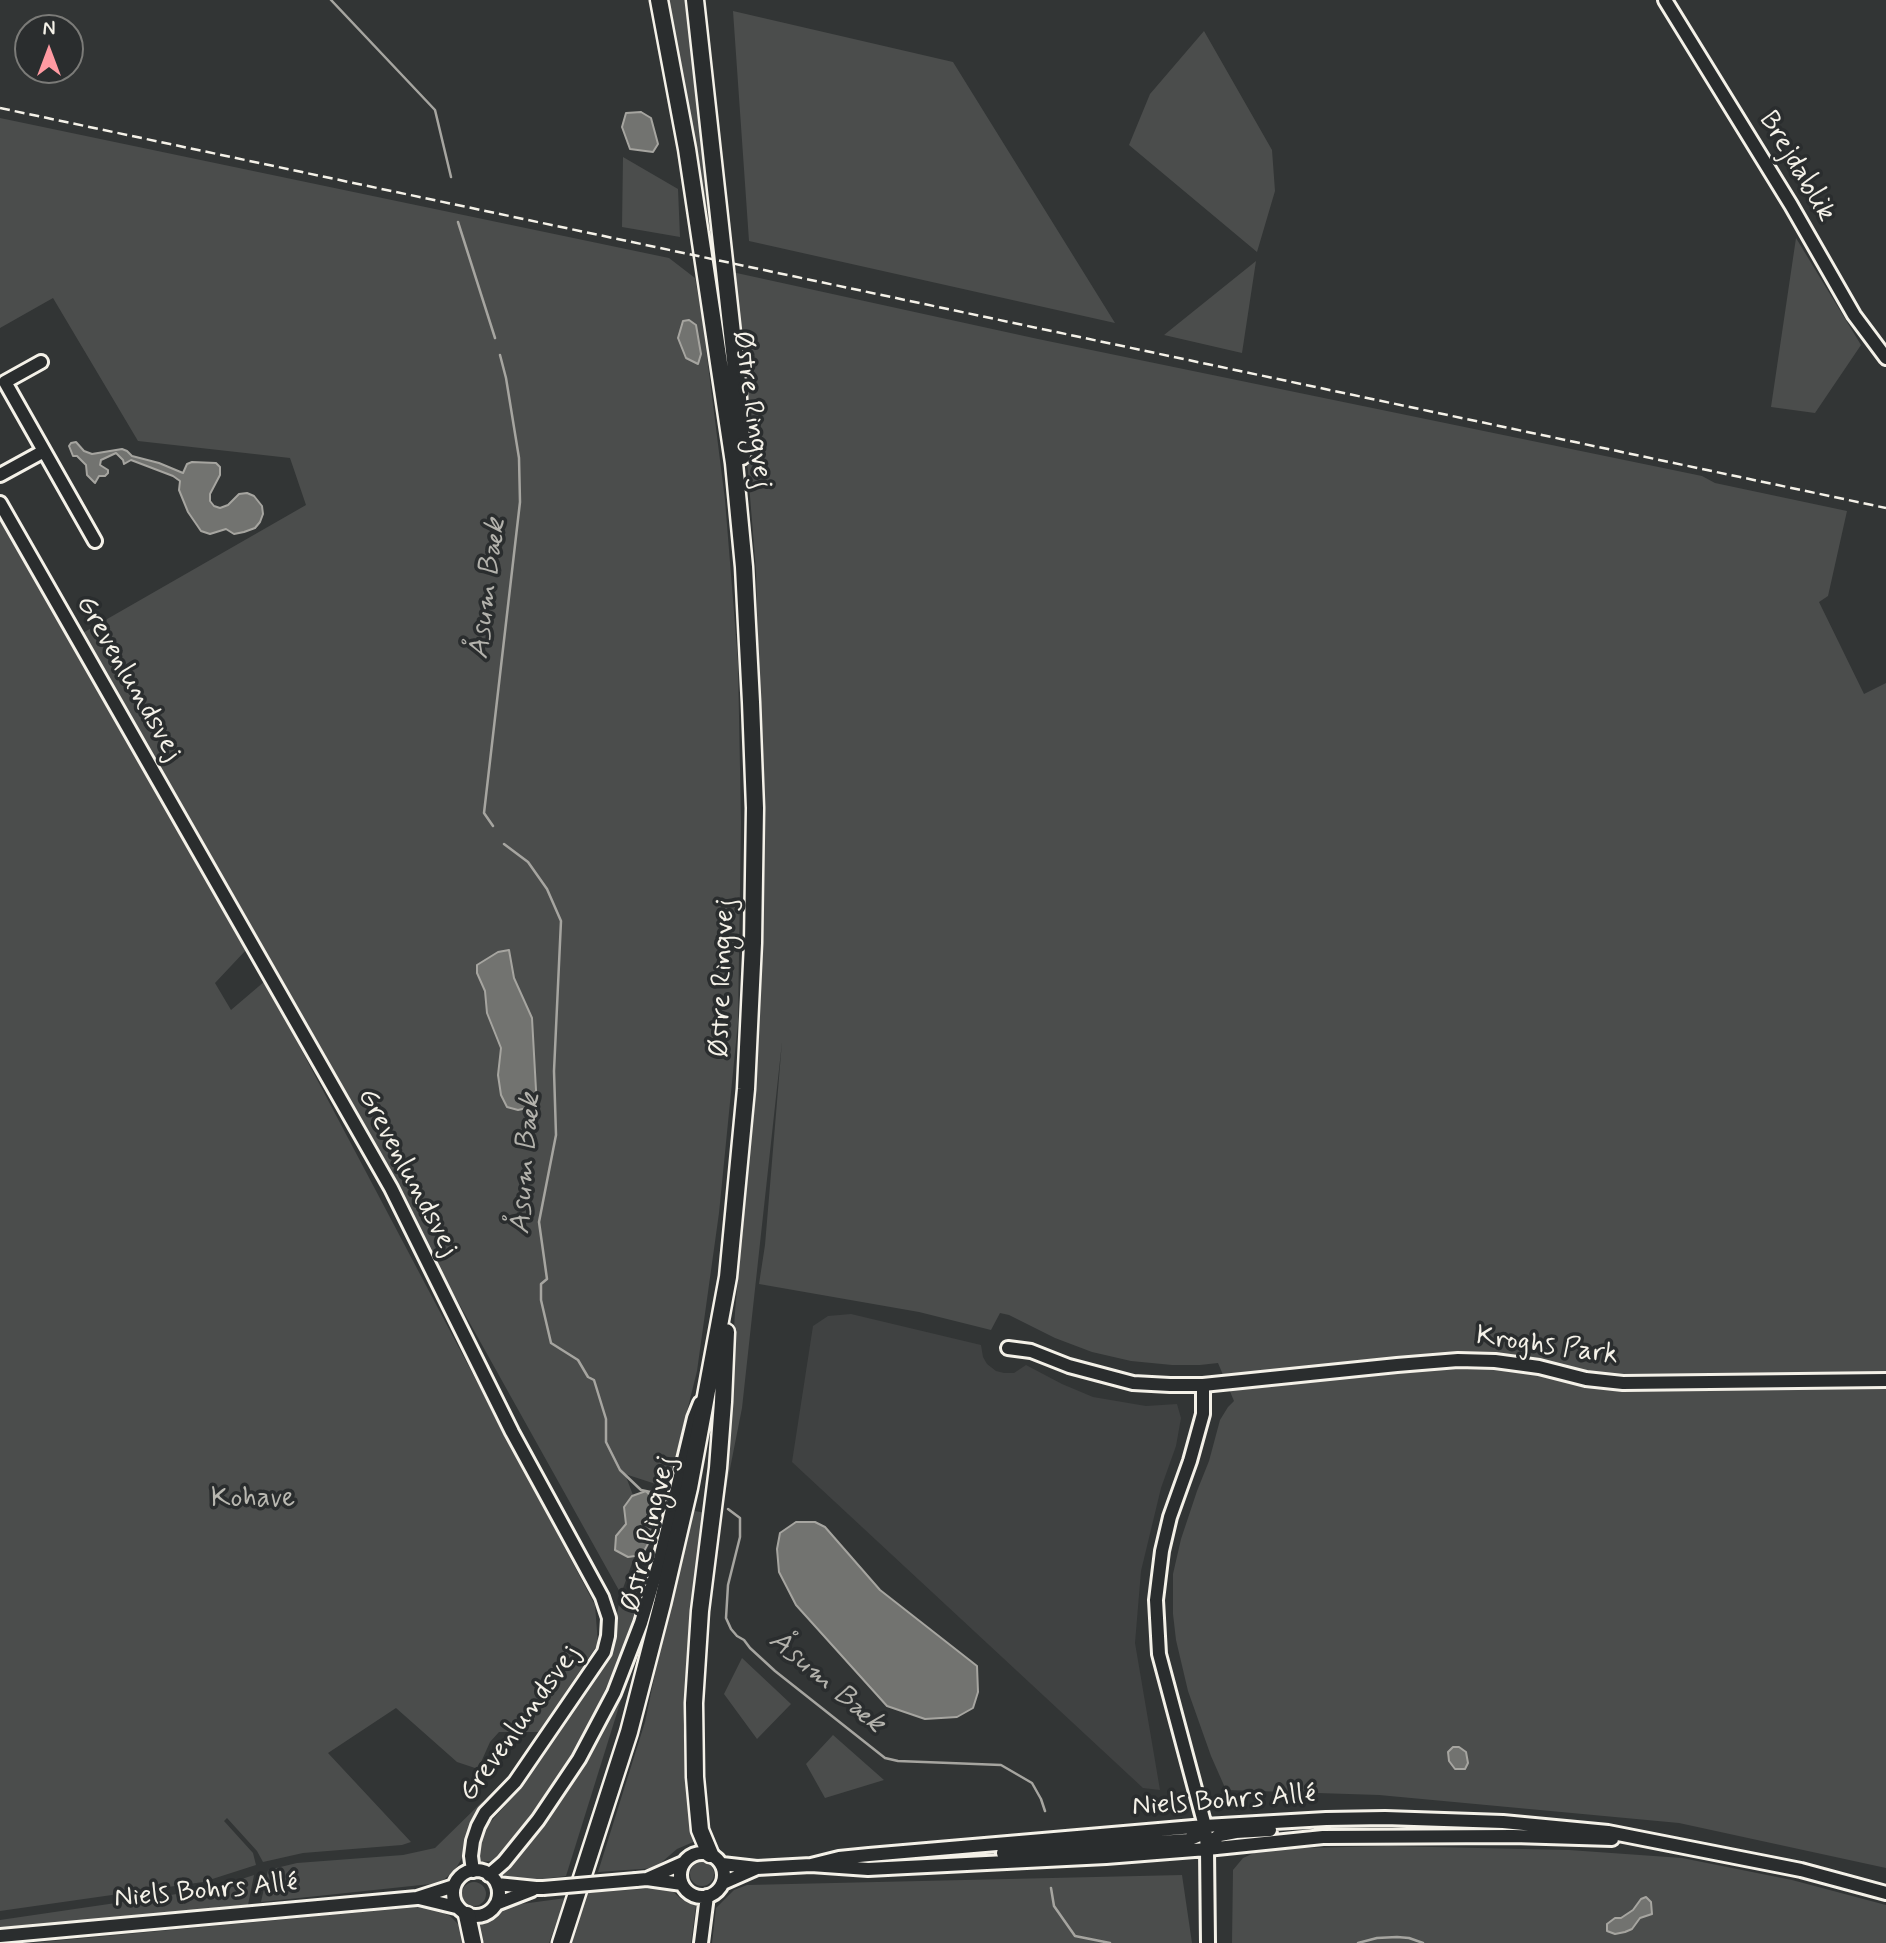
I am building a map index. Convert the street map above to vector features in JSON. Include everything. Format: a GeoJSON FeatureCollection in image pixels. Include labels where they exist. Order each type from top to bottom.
{"type":"FeatureCollection","features":[{"type":"Feature","properties":{"kind":"main road"},"geometry":{"type":"LineString","coordinates":[[648,0],[666,79],[687,149]]}},
{"type":"Feature","properties":{"kind":"main road","name":"Østre Ringvej"},"geometry":{"type":"LineString","coordinates":[[561,1943],[629,1732],[689,1488],[728,1278],[746,1089],[753,943],[755,808],[744,567],[734,463],[687,149],[659,0]]}},
{"type":"Feature","properties":{"kind":"main road"},"geometry":{"type":"LineString","coordinates":[[695,0],[736,369],[743,474],[744,567]]}},
{"type":"Feature","properties":{"kind":"main road"},"geometry":{"type":"LineString","coordinates":[[716,1859],[700,1830],[695,1777],[694,1703],[700,1611],[718,1468],[728,1278]]}},
{"type":"Feature","properties":{"kind":"main road"},"geometry":{"type":"LineString","coordinates":[[462,1911],[473,1943]]}},
{"type":"Feature","properties":{"kind":"street","name":"Brejdablik"},"geometry":{"type":"LineString","coordinates":[[1665,0],[1786,197],[1854,315],[1886,358]]}},
{"type":"Feature","properties":{"kind":"street"},"geometry":{"type":"LineString","coordinates":[[41,362],[5,382],[95,541]]}},
{"type":"Feature","properties":{"kind":"street"},"geometry":{"type":"LineString","coordinates":[[0,475],[44,451]]}},
{"type":"Feature","properties":{"kind":"street","name":"Grevenlundsvej"},"geometry":{"type":"LineString","coordinates":[[0,503],[391,1188],[512,1432],[602,1597],[608,1618],[608,1636],[604,1652],[516,1782],[485,1813],[478,1826],[471,1856],[473,1871]]}},
{"type":"Feature","properties":{"kind":"street","name":"Kroghs Park"},"geometry":{"type":"LineString","coordinates":[[1008,1348],[1031,1351],[1069,1366],[1133,1383],[1202,1385],[1458,1360],[1495,1361],[1539,1367],[1586,1379],[1623,1383],[1886,1380]]}},
{"type":"Feature","properties":{"kind":"street"},"geometry":{"type":"LineString","coordinates":[[493,1879],[538,1820],[579,1759],[614,1693],[641,1623],[660,1559],[694,1418],[709,1380]]}},
{"type":"Feature","properties":{"kind":"street"},"geometry":{"type":"LineString","coordinates":[[1202,1385],[1203,1414],[1170,1517],[1162,1551],[1156,1600],[1159,1654],[1205,1825],[1208,1943]]}},
{"type":"Feature","properties":{"kind":"street","name":"Niels Bohrs Allé"},"geometry":{"type":"LineString","coordinates":[[811,1865],[839,1858],[1205,1825],[1326,1819],[1457,1820],[1608,1832],[1801,1870],[1886,1893]]}},
{"type":"Feature","properties":{"kind":"street"},"geometry":{"type":"LineString","coordinates":[[1207,1849],[1214,1839],[1228,1833],[1355,1825],[1443,1825],[1457,1820]]}},
{"type":"Feature","properties":{"kind":"street"},"geometry":{"type":"LineString","coordinates":[[868,1868],[891,1863],[1038,1850],[1188,1840],[1202,1833],[1205,1825]]}},
{"type":"Feature","properties":{"kind":"street","name":"Niels Bohrs Allé"},"geometry":{"type":"LineString","coordinates":[[716,1859],[757,1868],[811,1865],[868,1868],[1106,1857],[1323,1836],[1641,1839]]}},
{"type":"Feature","properties":{"kind":"street"},"geometry":{"type":"LineString","coordinates":[[641,1879],[684,1863],[695,1854],[703,1852],[716,1859],[724,1873],[723,1883],[715,1893],[706,1896],[692,1894],[682,1884],[680,1874],[684,1863]]}},
{"type":"Feature","properties":{"kind":"street","name":"Niels Bohrs Allé"},"geometry":{"type":"LineString","coordinates":[[723,1883],[757,1868]]}},
{"type":"Feature","properties":{"kind":"street"},"geometry":{"type":"LineString","coordinates":[[493,1879],[499,1892],[491,1911],[475,1917],[462,1911],[453,1897],[454,1886],[461,1875],[473,1871],[481,1871],[493,1879],[540,1888]]}},
{"type":"Feature","properties":{"kind":"street"},"geometry":{"type":"LineString","coordinates":[[496,1904],[540,1888],[641,1879],[682,1884]]}},
{"type":"Feature","properties":{"kind":"street","name":"Niels Bohrs Allé"},"geometry":{"type":"LineString","coordinates":[[0,1936],[417,1898],[454,1886]]}},
{"type":"Feature","properties":{"kind":"street"},"geometry":{"type":"LineString","coordinates":[[701,1943],[706,1896]]}},
{"type":"Feature","properties":{"kind":"street","name":"Niels Bohrs Allé"},"geometry":{"type":"LineString","coordinates":[[417,1898],[462,1911]]}},
{"type":"Feature","properties":{"kind":"shaded area"},"geometry":{"type":"Polygon","coordinates":[[[641,112],[651,118],[658,144],[653,152],[630,149],[622,127],[626,113],[641,112]]]}},
{"type":"Feature","properties":{"kind":"shaded area"},"geometry":{"type":"Polygon","coordinates":[[[689,320],[696,325],[701,354],[698,364],[686,358],[678,338],[683,321],[689,320]]]}},
{"type":"Feature","properties":{"kind":"shaded area"},"geometry":{"type":"Polygon","coordinates":[[[76,442],[84,451],[92,454],[122,449],[132,456],[183,473],[187,464],[192,462],[216,463],[220,467],[220,475],[210,494],[210,501],[220,508],[228,505],[239,494],[247,493],[254,496],[262,506],[260,522],[255,528],[234,534],[226,529],[210,534],[201,531],[188,512],[179,490],[180,481],[173,476],[131,460],[124,464],[116,453],[101,460],[100,465],[108,470],[108,473],[99,476],[95,483],[87,475],[86,465],[77,456],[73,456],[69,446],[76,442]]]}},
{"type":"Feature","properties":{"kind":"shaded area"},"geometry":{"type":"Polygon","coordinates":[[[509,950],[514,978],[532,1018],[536,1090],[534,1100],[527,1108],[518,1110],[507,1107],[501,1095],[498,1075],[501,1048],[487,1013],[485,991],[477,973],[477,965],[498,952],[509,950]]]}},
{"type":"Feature","properties":{"kind":"shaded area"},"geometry":{"type":"Polygon","coordinates":[[[851,1314],[981,1345],[987,1364],[996,1371],[1014,1373],[1026,1365],[1093,1397],[1146,1406],[1177,1404],[1181,1418],[1176,1446],[1161,1488],[1141,1571],[1135,1643],[1160,1790],[1143,1788],[792,1462],[813,1326],[828,1316],[851,1314]]]}},
{"type":"Feature","properties":{"kind":"shaded area"},"geometry":{"type":"Polygon","coordinates":[[[646,1491],[657,1503],[656,1521],[642,1555],[628,1557],[615,1550],[616,1536],[626,1524],[624,1507],[632,1496],[646,1491]]]}},
{"type":"Feature","properties":{"kind":"shaded area"},"geometry":{"type":"Polygon","coordinates":[[[796,1522],[815,1522],[825,1527],[880,1590],[977,1666],[978,1692],[973,1708],[957,1717],[925,1719],[887,1706],[796,1605],[779,1572],[777,1549],[780,1533],[796,1522]]]}},
{"type":"Feature","properties":{"kind":"shaded area"},"geometry":{"type":"Polygon","coordinates":[[[1453,1747],[1459,1747],[1466,1752],[1468,1763],[1465,1769],[1455,1769],[1449,1761],[1448,1752],[1453,1747]]]}},
{"type":"Feature","properties":{"kind":"shaded area"},"geometry":{"type":"Polygon","coordinates":[[[1646,1897],[1651,1902],[1652,1914],[1640,1918],[1632,1929],[1625,1932],[1615,1934],[1607,1931],[1607,1924],[1633,1910],[1641,1899],[1646,1897]]]}},
{"type":"Feature","properties":{"kind":"green space"},"geometry":{"type":"Polygon","coordinates":[[[668,0],[690,0],[717,243],[712,242],[668,0]]]}},
{"type":"Feature","properties":{"kind":"green space"},"geometry":{"type":"Polygon","coordinates":[[[733,11],[953,62],[1115,323],[749,241],[733,11]]]}},
{"type":"Feature","properties":{"kind":"green space"},"geometry":{"type":"Polygon","coordinates":[[[1204,31],[1272,150],[1275,191],[1257,252],[1129,145],[1150,94],[1204,31]]]}},
{"type":"Feature","properties":{"kind":"green space"},"geometry":{"type":"Polygon","coordinates":[[[0,118],[669,258],[695,278],[725,500],[738,662],[741,822],[738,1022],[719,1213],[697,1371],[668,1488],[625,1474],[645,1527],[621,1594],[400,1198],[403,1197],[81,634],[306,505],[290,458],[138,441],[53,298],[0,328],[0,118]],[[498,952],[477,965],[485,991],[487,1013],[501,1048],[500,1058],[532,1018],[514,978],[509,956],[498,952]]]}},
{"type":"Feature","properties":{"kind":"green space"},"geometry":{"type":"Polygon","coordinates":[[[623,157],[678,189],[680,237],[622,227],[623,157]]]}},
{"type":"Feature","properties":{"kind":"green space"},"geometry":{"type":"Polygon","coordinates":[[[1796,238],[1861,345],[1815,413],[1771,407],[1796,238]]]}},
{"type":"Feature","properties":{"kind":"green space"},"geometry":{"type":"Polygon","coordinates":[[[1256,261],[1242,353],[1164,335],[1256,261]]]}},
{"type":"Feature","properties":{"kind":"green space"},"geometry":{"type":"Polygon","coordinates":[[[732,272],[1038,339],[1702,476],[1715,483],[1847,511],[1828,596],[1819,602],[1864,694],[1886,683],[1886,1868],[1679,1823],[1379,1795],[1226,1790],[1188,1691],[1173,1614],[1173,1574],[1181,1539],[1209,1461],[1220,1420],[1234,1401],[1218,1363],[1172,1365],[1131,1361],[1092,1352],[1000,1313],[991,1330],[919,1312],[759,1284],[765,1245],[782,1042],[742,1408],[724,1499],[735,1312],[759,1014],[762,790],[756,571],[732,272]]]}},
{"type":"Feature","properties":{"kind":"green space","name":"Kohave"},"geometry":{"type":"Polygon","coordinates":[[[0,519],[246,950],[215,983],[231,1010],[265,981],[595,1605],[598,1644],[539,1732],[499,1732],[490,1742],[478,1769],[457,1762],[396,1708],[328,1753],[411,1842],[303,1853],[263,1862],[257,1851],[227,1818],[224,1821],[253,1853],[256,1865],[203,1882],[0,1911],[0,519]]]}},
{"type":"Feature","properties":{"kind":"green space"},"geometry":{"type":"Polygon","coordinates":[[[689,1510],[706,1513],[694,1596],[683,1725],[689,1790],[698,1840],[677,1849],[655,1868],[598,1872],[645,1722],[689,1510]]]}},
{"type":"Feature","properties":{"kind":"green space"},"geometry":{"type":"Polygon","coordinates":[[[644,1585],[618,1662],[582,1740],[503,1853],[492,1861],[480,1862],[479,1835],[518,1791],[558,1735],[606,1656],[621,1594],[644,1585]]]}},
{"type":"Feature","properties":{"kind":"green space"},"geometry":{"type":"Polygon","coordinates":[[[641,1636],[566,1876],[510,1883],[501,1873],[528,1846],[585,1765],[641,1636]]]}},
{"type":"Feature","properties":{"kind":"green space"},"geometry":{"type":"Polygon","coordinates":[[[742,1658],[791,1704],[757,1739],[724,1694],[742,1658]]]}},
{"type":"Feature","properties":{"kind":"green space"},"geometry":{"type":"Polygon","coordinates":[[[833,1735],[884,1780],[825,1798],[806,1764],[833,1735]]]}},
{"type":"Feature","properties":{"kind":"green space"},"geometry":{"type":"Polygon","coordinates":[[[483,1801],[471,1825],[462,1858],[455,1870],[440,1883],[261,1902],[268,1870],[297,1863],[403,1855],[435,1848],[483,1801]]]}},
{"type":"Feature","properties":{"kind":"green space"},"geometry":{"type":"Polygon","coordinates":[[[1388,1846],[1569,1850],[1682,1858],[1792,1880],[1886,1905],[1886,1943],[1232,1943],[1233,1870],[1243,1858],[1263,1849],[1388,1846]]]}},
{"type":"Feature","properties":{"kind":"green space"},"geometry":{"type":"Polygon","coordinates":[[[702,1862],[710,1866],[714,1874],[710,1882],[702,1886],[694,1882],[690,1874],[694,1866],[702,1862]]]}},
{"type":"Feature","properties":{"kind":"green space"},"geometry":{"type":"Polygon","coordinates":[[[254,1875],[248,1905],[0,1928],[0,1920],[211,1889],[254,1875]]]}},
{"type":"Feature","properties":{"kind":"green space"},"geometry":{"type":"Polygon","coordinates":[[[1182,1875],[1192,1943],[712,1943],[716,1908],[734,1890],[747,1885],[1182,1875]]]}},
{"type":"Feature","properties":{"kind":"green space"},"geometry":{"type":"Polygon","coordinates":[[[474,1882],[482,1886],[486,1894],[482,1902],[474,1906],[466,1902],[462,1894],[466,1886],[474,1882]]]}},
{"type":"Feature","properties":{"kind":"green space"},"geometry":{"type":"Polygon","coordinates":[[[669,1888],[680,1898],[696,1905],[691,1943],[567,1943],[587,1893],[669,1888]]]}},
{"type":"Feature","properties":{"kind":"green space"},"geometry":{"type":"Polygon","coordinates":[[[566,1898],[549,1943],[480,1943],[479,1922],[514,1905],[566,1898]]]}},
{"type":"Feature","properties":{"kind":"green space"},"geometry":{"type":"Polygon","coordinates":[[[418,1907],[437,1910],[450,1916],[460,1926],[463,1943],[31,1943],[418,1907]]]}},
{"type":"Feature","properties":{"kind":"waterway","name":"Åsum Bæk"},"geometry":{"type":"LineString","coordinates":[[331,0],[435,110],[451,177]]}},
{"type":"Feature","properties":{"kind":"waterway","name":"Åsum Bæk"},"geometry":{"type":"LineString","coordinates":[[458,222],[495,338]]}},
{"type":"Feature","properties":{"kind":"waterway","name":"Åsum Bæk"},"geometry":{"type":"LineString","coordinates":[[493,826],[484,813],[520,502],[519,458],[500,355]]}},
{"type":"Feature","properties":{"kind":"waterway","name":"Åsum Bæk"},"geometry":{"type":"LineString","coordinates":[[504,844],[528,862],[547,889],[561,921],[554,1071],[556,1135],[539,1222],[547,1279],[541,1284],[541,1300],[551,1343],[578,1360],[588,1377],[594,1380],[606,1419],[606,1442],[620,1470],[641,1490],[660,1494]]}},
{"type":"Feature","properties":{"kind":"waterway","name":"Åsum Bæk"},"geometry":{"type":"LineString","coordinates":[[728,1509],[740,1518],[740,1537],[728,1585],[726,1618],[737,1636],[775,1671],[885,1758],[898,1761],[1001,1765],[1032,1783],[1045,1811]]}},
{"type":"Feature","properties":{"kind":"waterway","name":"Åsum Bæk"},"geometry":{"type":"LineString","coordinates":[[1051,1888],[1054,1906],[1075,1936],[1110,1943]]}},
{"type":"Feature","properties":{"kind":"waterway","name":"Åsum Bæk"},"geometry":{"type":"LineString","coordinates":[[1358,1943],[1397,1937],[1423,1943]]}},
{"type":"Feature","properties":{"kind":"railway"},"geometry":{"type":"LineString","coordinates":[[0,108],[1886,508]]}}]}
